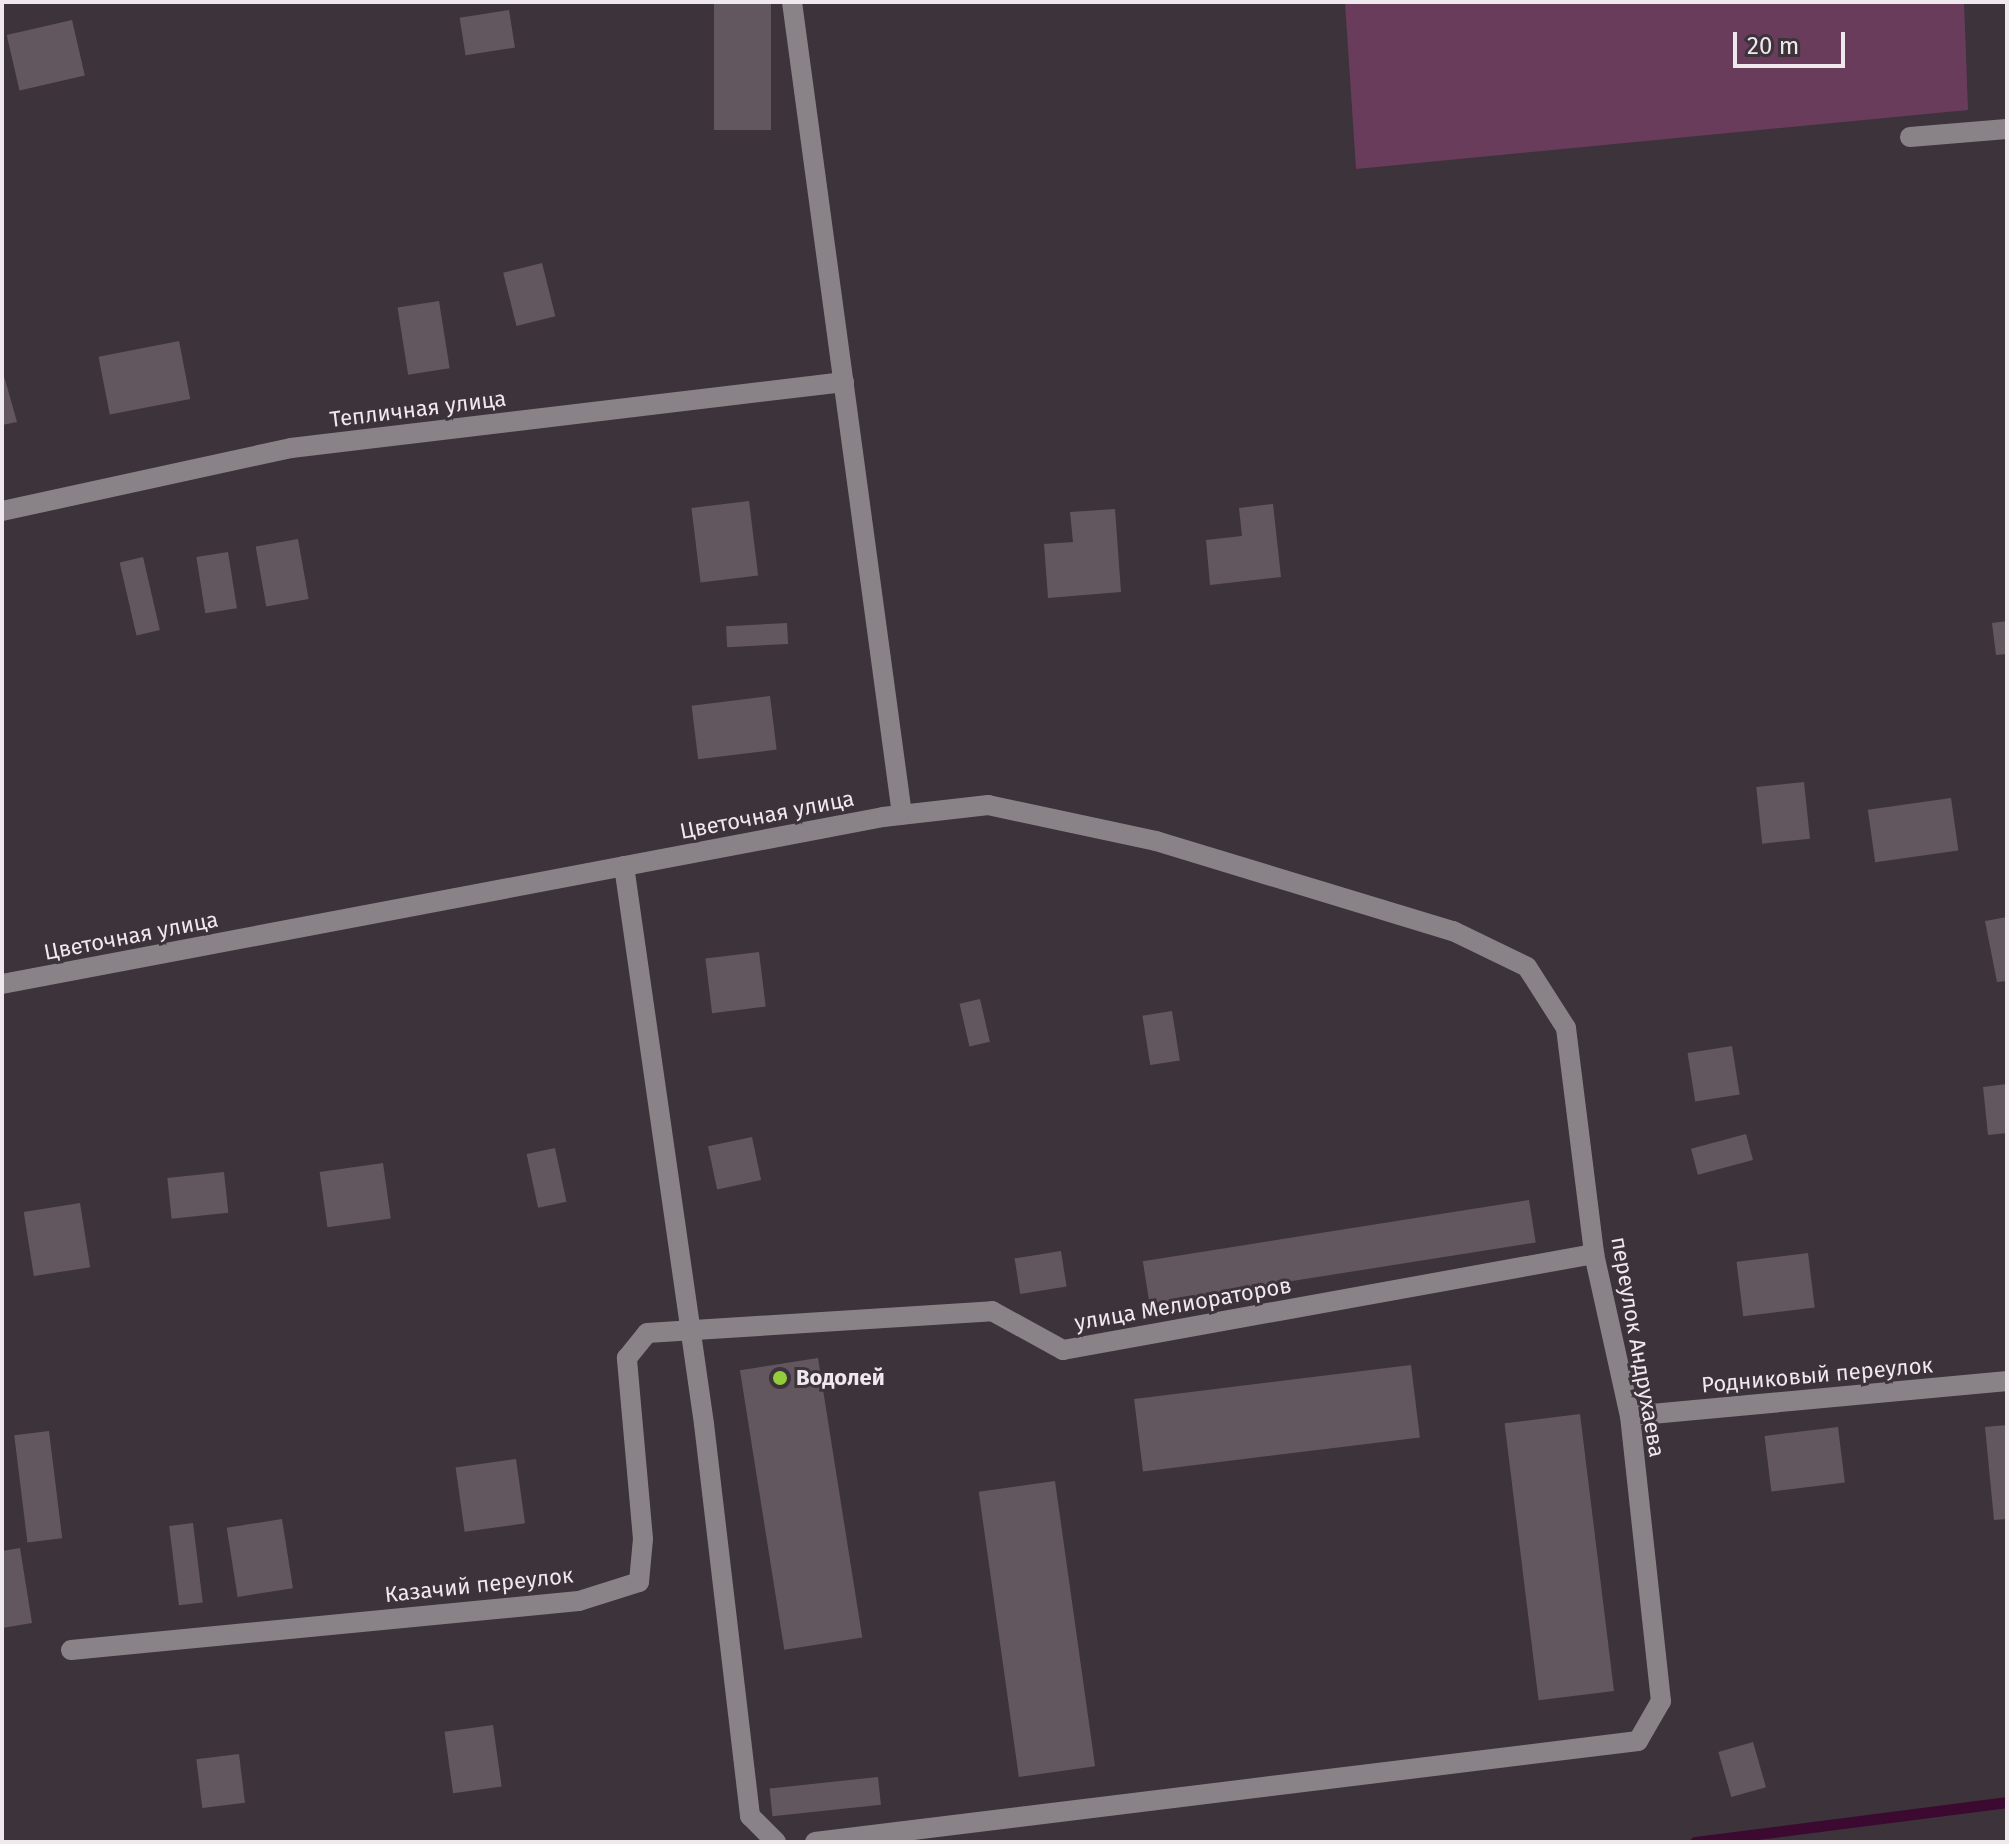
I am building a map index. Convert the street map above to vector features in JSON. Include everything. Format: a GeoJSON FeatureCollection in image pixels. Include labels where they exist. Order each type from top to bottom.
{"type":"FeatureCollection","features":[{"type":"Feature","properties":{"kind":"street"},"geometry":{"type":"LineString","coordinates":[[792,2],[902,815]]}},
{"type":"Feature","properties":{"kind":"street"},"geometry":{"type":"LineString","coordinates":[[1910,137],[2007,129]]}},
{"type":"Feature","properties":{"kind":"street","name":"Тепличная улица"},"geometry":{"type":"LineString","coordinates":[[2,511],[291,448],[844,382]]}},
{"type":"Feature","properties":{"kind":"street","name":"Цветочная улица"},"geometry":{"type":"LineString","coordinates":[[2,984],[902,815],[988,805],[1156,841],[1453,931],[1527,967]]}},
{"type":"Feature","properties":{"kind":"street"},"geometry":{"type":"LineString","coordinates":[[624,866],[690,1326],[750,1816],[776,1842]]}},
{"type":"Feature","properties":{"kind":"street","name":"переулок Андрухаева"},"geometry":{"type":"LineString","coordinates":[[815,1842],[1638,1741],[1661,1701],[1630,1416],[1594,1254],[1566,1028],[1527,967]]}},
{"type":"Feature","properties":{"kind":"street","name":"улица Мелиораторов"},"geometry":{"type":"LineString","coordinates":[[690,1326],[992,1311],[1063,1350],[1594,1254]]}},
{"type":"Feature","properties":{"kind":"street","name":"Казачий переулок"},"geometry":{"type":"LineString","coordinates":[[71,1650],[579,1601],[639,1582],[643,1539],[627,1358],[647,1333],[690,1326]]}},
{"type":"Feature","properties":{"kind":"street","name":"Родниковый переулок"},"geometry":{"type":"LineString","coordinates":[[1630,1416],[2007,1381]]}},
{"type":"Feature","properties":{"kind":"shaded area"},"geometry":{"type":"Polygon","coordinates":[[[1345,2],[1964,2],[1968,110],[1356,169],[1345,2]]]}},
{"type":"Feature","properties":{"kind":"building"},"geometry":{"type":"Polygon","coordinates":[[[714,2],[771,2],[771,130],[714,130],[714,2]]]}},
{"type":"Feature","properties":{"kind":"building"},"geometry":{"type":"Polygon","coordinates":[[[509,10],[515,48],[466,55],[460,18],[509,10]]]}},
{"type":"Feature","properties":{"kind":"building"},"geometry":{"type":"Polygon","coordinates":[[[72,20],[85,76],[20,91],[7,35],[72,20]]]}},
{"type":"Feature","properties":{"kind":"building"},"geometry":{"type":"Polygon","coordinates":[[[542,263],[555,316],[516,326],[503,273],[542,263]]]}},
{"type":"Feature","properties":{"kind":"building"},"geometry":{"type":"Polygon","coordinates":[[[439,301],[450,368],[408,375],[398,308],[439,301]]]}},
{"type":"Feature","properties":{"kind":"building"},"geometry":{"type":"Polygon","coordinates":[[[179,341],[190,399],[110,415],[99,357],[179,341]]]}},
{"type":"Feature","properties":{"kind":"building"},"geometry":{"type":"Polygon","coordinates":[[[2,369],[17,422],[2,425],[2,369]]]}},
{"type":"Feature","properties":{"kind":"building"},"geometry":{"type":"Polygon","coordinates":[[[749,501],[758,575],[701,583],[691,508],[749,501]]]}},
{"type":"Feature","properties":{"kind":"building"},"geometry":{"type":"Polygon","coordinates":[[[1273,504],[1281,577],[1210,585],[1206,540],[1242,536],[1239,508],[1273,504]]]}},
{"type":"Feature","properties":{"kind":"building"},"geometry":{"type":"Polygon","coordinates":[[[1115,509],[1121,592],[1048,598],[1044,544],[1073,542],[1070,512],[1115,509]]]}},
{"type":"Feature","properties":{"kind":"building"},"geometry":{"type":"Polygon","coordinates":[[[298,539],[309,599],[266,607],[256,546],[298,539]]]}},
{"type":"Feature","properties":{"kind":"building"},"geometry":{"type":"Polygon","coordinates":[[[228,552],[237,608],[205,613],[196,557],[228,552]]]}},
{"type":"Feature","properties":{"kind":"building"},"geometry":{"type":"Polygon","coordinates":[[[143,557],[160,630],[136,635],[120,562],[143,557]]]}},
{"type":"Feature","properties":{"kind":"building"},"geometry":{"type":"Polygon","coordinates":[[[2007,621],[2007,654],[1996,655],[1992,623],[2007,621]]]}},
{"type":"Feature","properties":{"kind":"building"},"geometry":{"type":"Polygon","coordinates":[[[787,623],[788,644],[727,647],[726,626],[787,623]]]}},
{"type":"Feature","properties":{"kind":"building"},"geometry":{"type":"Polygon","coordinates":[[[770,696],[777,750],[698,759],[692,706],[770,696]]]}},
{"type":"Feature","properties":{"kind":"building"},"geometry":{"type":"Polygon","coordinates":[[[1804,782],[1810,839],[1762,844],[1756,787],[1804,782]]]}},
{"type":"Feature","properties":{"kind":"building"},"geometry":{"type":"Polygon","coordinates":[[[1951,798],[1958,850],[1875,862],[1868,810],[1951,798]]]}},
{"type":"Feature","properties":{"kind":"building"},"geometry":{"type":"Polygon","coordinates":[[[2007,917],[2007,981],[1997,982],[1985,921],[2007,917]]]}},
{"type":"Feature","properties":{"kind":"building"},"geometry":{"type":"Polygon","coordinates":[[[759,952],[766,1007],[712,1013],[705,959],[759,952]]]}},
{"type":"Feature","properties":{"kind":"building"},"geometry":{"type":"Polygon","coordinates":[[[980,999],[990,1042],[969,1047],[960,1004],[980,999]]]}},
{"type":"Feature","properties":{"kind":"building"},"geometry":{"type":"Polygon","coordinates":[[[1172,1011],[1180,1060],[1150,1065],[1142,1016],[1172,1011]]]}},
{"type":"Feature","properties":{"kind":"building"},"geometry":{"type":"Polygon","coordinates":[[[1732,1046],[1740,1094],[1695,1101],[1688,1053],[1732,1046]]]}},
{"type":"Feature","properties":{"kind":"building"},"geometry":{"type":"Polygon","coordinates":[[[2007,1084],[2007,1133],[1988,1135],[1983,1087],[2007,1084]]]}},
{"type":"Feature","properties":{"kind":"building"},"geometry":{"type":"Polygon","coordinates":[[[1746,1134],[1753,1160],[1698,1175],[1691,1149],[1746,1134]]]}},
{"type":"Feature","properties":{"kind":"building"},"geometry":{"type":"Polygon","coordinates":[[[752,1137],[761,1180],[717,1189],[708,1146],[752,1137]]]}},
{"type":"Feature","properties":{"kind":"building"},"geometry":{"type":"Polygon","coordinates":[[[555,1148],[566,1202],[538,1208],[527,1154],[555,1148]]]}},
{"type":"Feature","properties":{"kind":"building"},"geometry":{"type":"Polygon","coordinates":[[[383,1163],[391,1218],[327,1227],[320,1172],[383,1163]]]}},
{"type":"Feature","properties":{"kind":"building"},"geometry":{"type":"Polygon","coordinates":[[[224,1172],[228,1213],[172,1219],[167,1178],[224,1172]]]}},
{"type":"Feature","properties":{"kind":"building"},"geometry":{"type":"Polygon","coordinates":[[[1529,1200],[1536,1242],[1150,1304],[1143,1261],[1529,1200]]]}},
{"type":"Feature","properties":{"kind":"building"},"geometry":{"type":"Polygon","coordinates":[[[80,1203],[90,1267],[34,1276],[24,1212],[80,1203]]]}},
{"type":"Feature","properties":{"kind":"building"},"geometry":{"type":"Polygon","coordinates":[[[1061,1251],[1067,1287],[1020,1294],[1015,1258],[1061,1251]]]}},
{"type":"Feature","properties":{"kind":"building"},"geometry":{"type":"Polygon","coordinates":[[[1808,1253],[1815,1308],[1743,1316],[1737,1262],[1808,1253]]]}},
{"type":"Feature","properties":{"kind":"building"},"geometry":{"type":"Polygon","coordinates":[[[818,1358],[862,1638],[784,1650],[740,1370],[818,1358]]]}},
{"type":"Feature","properties":{"kind":"building"},"geometry":{"type":"Polygon","coordinates":[[[1411,1365],[1420,1437],[1143,1471],[1134,1399],[1411,1365]]]}},
{"type":"Feature","properties":{"kind":"building"},"geometry":{"type":"Polygon","coordinates":[[[1580,1414],[1614,1691],[1539,1700],[1505,1423],[1580,1414]]]}},
{"type":"Feature","properties":{"kind":"building"},"geometry":{"type":"Polygon","coordinates":[[[2007,1425],[2007,1519],[1994,1520],[1985,1427],[2007,1425]]]}},
{"type":"Feature","properties":{"kind":"building"},"geometry":{"type":"Polygon","coordinates":[[[1838,1427],[1845,1483],[1771,1492],[1765,1436],[1838,1427]]]}},
{"type":"Feature","properties":{"kind":"building"},"geometry":{"type":"Polygon","coordinates":[[[49,1431],[62,1538],[27,1542],[14,1435],[49,1431]]]}},
{"type":"Feature","properties":{"kind":"building"},"geometry":{"type":"Polygon","coordinates":[[[516,1459],[525,1523],[465,1532],[456,1467],[516,1459]]]}},
{"type":"Feature","properties":{"kind":"building"},"geometry":{"type":"Polygon","coordinates":[[[1055,1481],[1095,1766],[1019,1777],[979,1492],[1055,1481]]]}},
{"type":"Feature","properties":{"kind":"building"},"geometry":{"type":"Polygon","coordinates":[[[282,1519],[293,1588],[238,1597],[227,1528],[282,1519]]]}},
{"type":"Feature","properties":{"kind":"building"},"geometry":{"type":"Polygon","coordinates":[[[193,1523],[203,1602],[179,1605],[169,1526],[193,1523]]]}},
{"type":"Feature","properties":{"kind":"building"},"geometry":{"type":"Polygon","coordinates":[[[20,1548],[32,1623],[2,1628],[2,1551],[20,1548]]]}},
{"type":"Feature","properties":{"kind":"building"},"geometry":{"type":"Polygon","coordinates":[[[493,1725],[502,1786],[453,1793],[444,1732],[493,1725]]]}},
{"type":"Feature","properties":{"kind":"building"},"geometry":{"type":"Polygon","coordinates":[[[1753,1742],[1766,1787],[1731,1797],[1718,1752],[1753,1742]]]}},
{"type":"Feature","properties":{"kind":"building"},"geometry":{"type":"Polygon","coordinates":[[[239,1754],[245,1803],[202,1808],[196,1759],[239,1754]]]}},
{"type":"Feature","properties":{"kind":"building"},"geometry":{"type":"Polygon","coordinates":[[[878,1777],[881,1805],[773,1816],[770,1788],[878,1777]]]}},
{"type":"Feature","properties":{"kind":"waterway"},"geometry":{"type":"LineString","coordinates":[[1695,1842],[2007,1802]]}},
{"type":"Feature","properties":{"kind":"place","name":"Водолей"},"geometry":{"type":"Point","coordinates":[780,1378]}}]}
